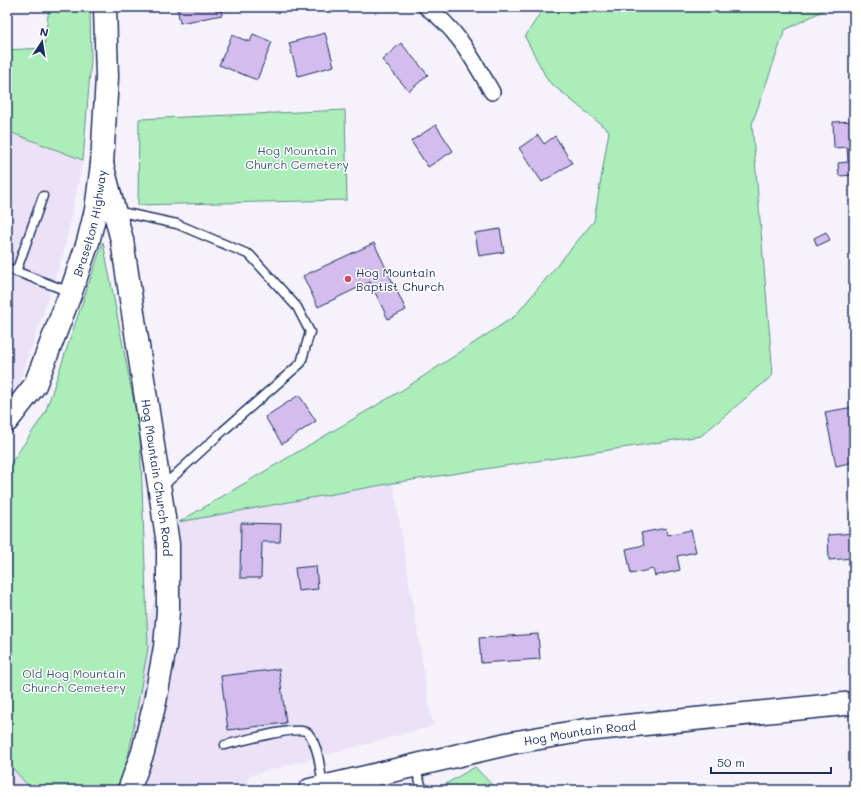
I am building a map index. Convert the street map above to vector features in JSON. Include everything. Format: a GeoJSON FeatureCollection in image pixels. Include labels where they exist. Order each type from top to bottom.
{"type":"FeatureCollection","features":[{"type":"Feature","properties":{"kind":"street","name":"Braselton Highway"},"geometry":{"type":"LineString","coordinates":[[102,164],[107,77],[105,7]]}},
{"type":"Feature","properties":{"kind":"street"},"geometry":{"type":"LineString","coordinates":[[426,7],[437,14],[468,49],[492,92]]}},
{"type":"Feature","properties":{"kind":"street","name":"Hog Mountain Church Road"},"geometry":{"type":"LineString","coordinates":[[102,164],[105,210],[122,240],[168,544],[168,611],[165,647],[155,702],[143,752],[131,789]]}},
{"type":"Feature","properties":{"kind":"street","name":"Braselton Highway"},"geometry":{"type":"LineString","coordinates":[[7,421],[35,385],[71,292],[88,242],[105,210]]}},
{"type":"Feature","properties":{"kind":"street","name":"Hog Mountain Road"},"geometry":{"type":"LineString","coordinates":[[317,789],[510,743],[586,730],[854,703]]}},
{"type":"Feature","properties":{"kind":"lane"},"geometry":{"type":"LineString","coordinates":[[16,272],[43,196]]}},
{"type":"Feature","properties":{"kind":"lane"},"geometry":{"type":"LineString","coordinates":[[105,210],[177,224],[250,255],[297,307],[310,332],[301,363],[222,431],[160,488]]}},
{"type":"Feature","properties":{"kind":"lane"},"geometry":{"type":"LineString","coordinates":[[7,268],[71,292]]}},
{"type":"Feature","properties":{"kind":"lane"},"geometry":{"type":"LineString","coordinates":[[224,745],[279,733],[303,730],[308,732],[316,748],[317,789]]}},
{"type":"Feature","properties":{"kind":"lane"},"geometry":{"type":"LineString","coordinates":[[413,766],[423,790]]}},
{"type":"Feature","properties":{"kind":"shaded area"},"geometry":{"type":"Polygon","coordinates":[[[7,131],[83,160],[64,252],[19,384],[7,398],[7,131]]]}},
{"type":"Feature","properties":{"kind":"shaded area"},"geometry":{"type":"Polygon","coordinates":[[[393,483],[433,726],[248,776],[250,790],[114,790],[120,781],[128,758],[148,648],[147,623],[179,522],[330,493],[393,483]]]}},
{"type":"Feature","properties":{"kind":"shaded area"},"geometry":{"type":"Polygon","coordinates":[[[7,762],[32,790],[7,790],[7,762]]]}},
{"type":"Feature","properties":{"kind":"green space"},"geometry":{"type":"Polygon","coordinates":[[[49,7],[90,7],[91,60],[83,160],[7,131],[7,50],[44,48],[49,7]]]}},
{"type":"Feature","properties":{"kind":"green space"},"geometry":{"type":"Polygon","coordinates":[[[544,7],[830,7],[785,30],[752,124],[773,375],[701,436],[393,483],[179,522],[404,389],[515,316],[594,221],[609,131],[548,81],[525,37],[544,7]]]}},
{"type":"Feature","properties":{"kind":"green space","name":"Hog Mountain Church Cemetery"},"geometry":{"type":"Polygon","coordinates":[[[345,110],[347,200],[138,205],[139,119],[345,110]]]}},
{"type":"Feature","properties":{"kind":"green space","name":"Old Hog Mountain Church Cemetery"},"geometry":{"type":"Polygon","coordinates":[[[103,242],[140,434],[148,648],[128,758],[120,781],[114,790],[32,790],[7,762],[7,469],[45,413],[103,242]]]}},
{"type":"Feature","properties":{"kind":"green space"},"geometry":{"type":"Polygon","coordinates":[[[475,767],[497,790],[444,790],[442,786],[475,767]]]}},
{"type":"Feature","properties":{"kind":"building"},"geometry":{"type":"Polygon","coordinates":[[[177,7],[221,7],[222,15],[180,23],[177,7]]]}},
{"type":"Feature","properties":{"kind":"building"},"geometry":{"type":"Polygon","coordinates":[[[325,33],[334,66],[298,76],[289,43],[325,33]]]}},
{"type":"Feature","properties":{"kind":"building"},"geometry":{"type":"Polygon","coordinates":[[[253,34],[272,42],[257,80],[219,65],[232,35],[250,42],[253,34]]]}},
{"type":"Feature","properties":{"kind":"building"},"geometry":{"type":"Polygon","coordinates":[[[401,43],[428,75],[409,91],[382,60],[401,43]]]}},
{"type":"Feature","properties":{"kind":"building"},"geometry":{"type":"Polygon","coordinates":[[[854,121],[854,175],[839,176],[838,163],[848,162],[847,147],[834,148],[833,122],[854,121]]]}},
{"type":"Feature","properties":{"kind":"building"},"geometry":{"type":"Polygon","coordinates":[[[436,125],[453,151],[428,167],[411,141],[436,125]]]}},
{"type":"Feature","properties":{"kind":"building"},"geometry":{"type":"Polygon","coordinates":[[[538,135],[544,144],[555,136],[572,163],[542,182],[519,148],[538,135]]]}},
{"type":"Feature","properties":{"kind":"building"},"geometry":{"type":"Polygon","coordinates":[[[500,229],[504,252],[479,256],[475,233],[500,229]]]}},
{"type":"Feature","properties":{"kind":"building"},"geometry":{"type":"Polygon","coordinates":[[[826,232],[830,240],[817,246],[814,238],[826,232]]]}},
{"type":"Feature","properties":{"kind":"building","name":"Hog Mountain Baptist Church"},"geometry":{"type":"Polygon","coordinates":[[[374,243],[406,310],[388,319],[370,282],[318,307],[303,276],[374,243]]]}},
{"type":"Feature","properties":{"kind":"building"},"geometry":{"type":"Polygon","coordinates":[[[299,395],[316,421],[282,444],[265,417],[299,395]]]}},
{"type":"Feature","properties":{"kind":"building"},"geometry":{"type":"Polygon","coordinates":[[[854,407],[854,462],[836,466],[825,412],[854,407]]]}},
{"type":"Feature","properties":{"kind":"building"},"geometry":{"type":"Polygon","coordinates":[[[241,523],[281,524],[280,542],[262,542],[261,578],[240,578],[241,523]]]}},
{"type":"Feature","properties":{"kind":"building"},"geometry":{"type":"Polygon","coordinates":[[[666,528],[667,535],[691,530],[696,552],[677,556],[680,570],[655,576],[653,569],[631,574],[626,549],[644,545],[641,533],[666,528]]]}},
{"type":"Feature","properties":{"kind":"building"},"geometry":{"type":"Polygon","coordinates":[[[854,533],[854,558],[829,560],[828,535],[854,533]]]}},
{"type":"Feature","properties":{"kind":"building"},"geometry":{"type":"Polygon","coordinates":[[[316,566],[318,589],[298,591],[295,568],[316,566]]]}},
{"type":"Feature","properties":{"kind":"building"},"geometry":{"type":"Polygon","coordinates":[[[538,634],[540,659],[481,663],[479,638],[538,634]]]}},
{"type":"Feature","properties":{"kind":"building"},"geometry":{"type":"Polygon","coordinates":[[[279,669],[286,723],[228,730],[221,676],[279,669]]]}},
{"type":"Feature","properties":{"kind":"place","name":"Hog Mountain Baptist Church"},"geometry":{"type":"Point","coordinates":[348,279]}}]}
